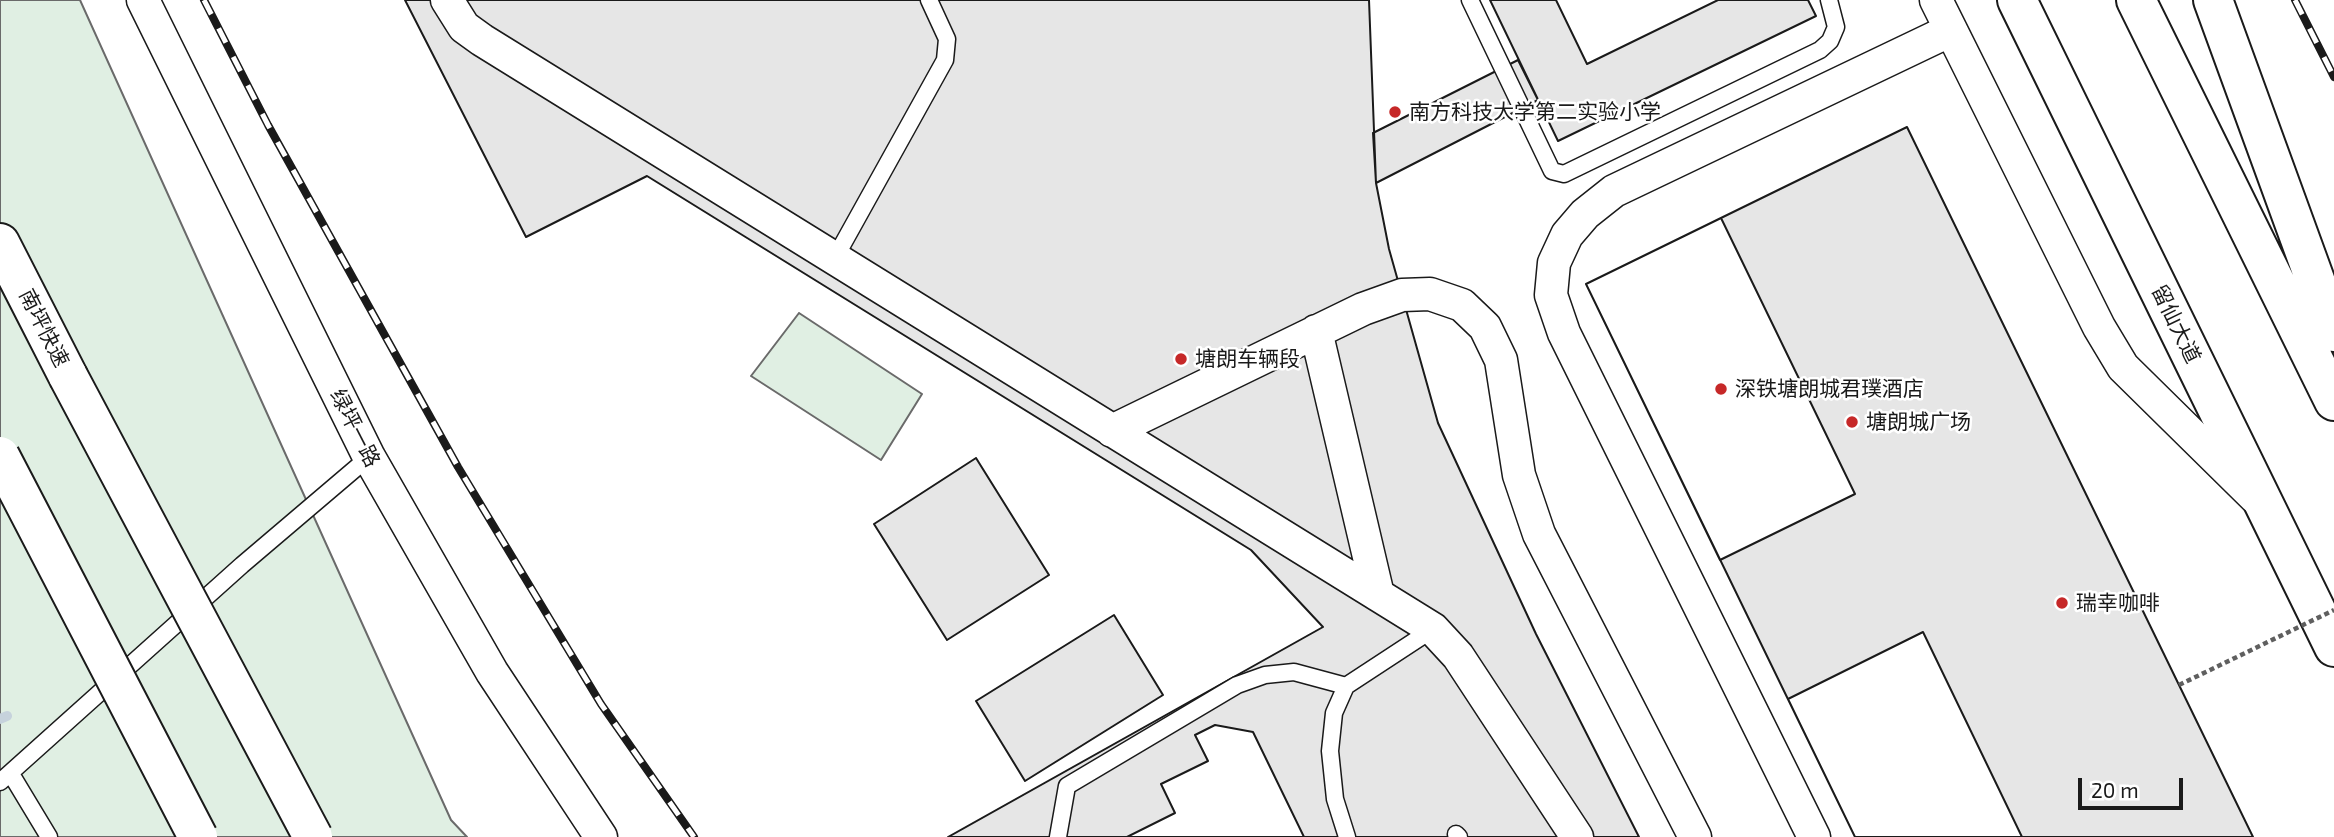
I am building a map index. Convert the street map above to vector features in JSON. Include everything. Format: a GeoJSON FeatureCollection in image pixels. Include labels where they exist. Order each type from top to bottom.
{"type":"FeatureCollection","features":[{"type":"Feature","properties":{"kind":"main road","name":"留仙大道"},"geometry":{"type":"LineString","coordinates":[[2017,0],[2334,647]]}},
{"type":"Feature","properties":{"kind":"main road"},"geometry":{"type":"LineString","coordinates":[[2136,0],[2334,401]]}},
{"type":"Feature","properties":{"kind":"main road"},"geometry":{"type":"LineString","coordinates":[[2213,0],[2334,332]]}},
{"type":"Feature","properties":{"kind":"main road","name":"南坪快速"},"geometry":{"type":"LineString","coordinates":[[0,243],[313,837]]}},
{"type":"Feature","properties":{"kind":"main road"},"geometry":{"type":"LineString","coordinates":[[0,456],[198,837]]}},
{"type":"Feature","properties":{"kind":"street","name":"绿坪一路"},"geometry":{"type":"LineString","coordinates":[[143,0],[369,457],[492,672],[601,837]]}},
{"type":"Feature","properties":{"kind":"street"},"geometry":{"type":"LineString","coordinates":[[447,0],[464,27],[482,40],[1433,629],[1458,656],[1577,837]]}},
{"type":"Feature","properties":{"kind":"street"},"geometry":{"type":"LineString","coordinates":[[1936,0],[2099,327],[2123,367],[2265,507]]}},
{"type":"Feature","properties":{"kind":"street"},"geometry":{"type":"LineString","coordinates":[[1814,837],[1564,333],[1552,295],[1554,263],[1573,228],[1614,191],[1951,30]]}},
{"type":"Feature","properties":{"kind":"street"},"geometry":{"type":"LineString","coordinates":[[1112,430],[1363,309],[1402,295],[1430,294],[1462,305],[1485,327],[1501,360],[1511,439],[1519,475],[1539,534],[1695,837]]}},
{"type":"Feature","properties":{"kind":"street"},"geometry":{"type":"LineString","coordinates":[[1316,331],[1378,595]]}},
{"type":"Feature","properties":{"kind":"lane"},"geometry":{"type":"LineString","coordinates":[[835,258],[945,60],[947,39],[929,0]]}},
{"type":"Feature","properties":{"kind":"lane"},"geometry":{"type":"LineString","coordinates":[[1469,0],[1552,171],[1564,174],[1820,50],[1830,41],[1836,27],[1829,0]]}},
{"type":"Feature","properties":{"kind":"lane"},"geometry":{"type":"LineString","coordinates":[[49,837],[5,778],[243,565],[369,457]]}},
{"type":"Feature","properties":{"kind":"lane"},"geometry":{"type":"LineString","coordinates":[[1347,837],[1335,799],[1331,751],[1334,713],[1346,686],[1433,629]]}},
{"type":"Feature","properties":{"kind":"lane"},"geometry":{"type":"LineString","coordinates":[[1058,837],[1067,786],[1237,685],[1265,675],[1294,671],[1346,686]]}},
{"type":"Feature","properties":{"kind":"path"},"geometry":{"type":"LineString","coordinates":[[2179,685],[2334,610]]}},
{"type":"Feature","properties":{"kind":"green space"},"geometry":{"type":"Polygon","coordinates":[[[0,0],[80,0],[451,820],[467,837],[0,837],[0,0]]]}},
{"type":"Feature","properties":{"kind":"green space"},"geometry":{"type":"Polygon","coordinates":[[[799,313],[922,394],[881,460],[751,376],[799,313]]]}},
{"type":"Feature","properties":{"kind":"building","name":"塘朗车辆段"},"geometry":{"type":"Polygon","coordinates":[[[405,0],[1369,0],[1376,183],[1389,249],[1438,423],[1536,634],[1639,837],[948,837],[1323,627],[1251,550],[647,176],[526,237],[405,0]]]}},
{"type":"Feature","properties":{"kind":"building"},"geometry":{"type":"Polygon","coordinates":[[[1490,0],[1556,0],[1587,64],[1718,0],[1808,0],[1816,16],[1558,141],[1490,0]]]}},
{"type":"Feature","properties":{"kind":"building"},"geometry":{"type":"Polygon","coordinates":[[[1518,60],[1538,100],[1376,183],[1373,133],[1518,60]]]}},
{"type":"Feature","properties":{"kind":"building","name":"塘朗城广场"},"geometry":{"type":"Polygon","coordinates":[[[1907,127],[2253,837],[1855,837],[1586,284],[1907,127]]]}},
{"type":"Feature","properties":{"kind":"building","name":"深铁塘朗城君璞酒店"},"geometry":{"type":"Polygon","coordinates":[[[1721,218],[1855,494],[1720,560],[1586,284],[1721,218]]]}},
{"type":"Feature","properties":{"kind":"building"},"geometry":{"type":"Polygon","coordinates":[[[976,458],[1049,575],[947,640],[874,524],[976,458]]]}},
{"type":"Feature","properties":{"kind":"building"},"geometry":{"type":"Polygon","coordinates":[[[1114,615],[1163,695],[1025,781],[976,701],[1114,615]]]}},
{"type":"Feature","properties":{"kind":"building"},"geometry":{"type":"Polygon","coordinates":[[[1923,632],[2022,837],[1855,837],[1788,699],[1923,632]]]}},
{"type":"Feature","properties":{"kind":"building"},"geometry":{"type":"Polygon","coordinates":[[[1215,725],[1253,732],[1304,837],[1127,837],[1175,813],[1161,784],[1208,761],[1195,735],[1215,725]]]}},
{"type":"Feature","properties":{"kind":"waterway"},"geometry":{"type":"LineString","coordinates":[[0,719],[7,716]]}},
{"type":"Feature","properties":{"kind":"railway"},"geometry":{"type":"LineString","coordinates":[[204,0],[268,125],[458,467],[601,704],[694,837]]}},
{"type":"Feature","properties":{"kind":"railway"},"geometry":{"type":"LineString","coordinates":[[2295,0],[2334,77]]}},
{"type":"Feature","properties":{"kind":"place","name":"南方科技大学第二实验小学"},"geometry":{"type":"Point","coordinates":[1395,112]}},
{"type":"Feature","properties":{"kind":"place","name":"塘朗车辆段"},"geometry":{"type":"Point","coordinates":[1181,359]}},
{"type":"Feature","properties":{"kind":"place","name":"深铁塘朗城君璞酒店"},"geometry":{"type":"Point","coordinates":[1721,389]}},
{"type":"Feature","properties":{"kind":"place","name":"塘朗城广场"},"geometry":{"type":"Point","coordinates":[1852,422]}},
{"type":"Feature","properties":{"kind":"place","name":"瑞幸咖啡"},"geometry":{"type":"Point","coordinates":[2062,603]}}]}
